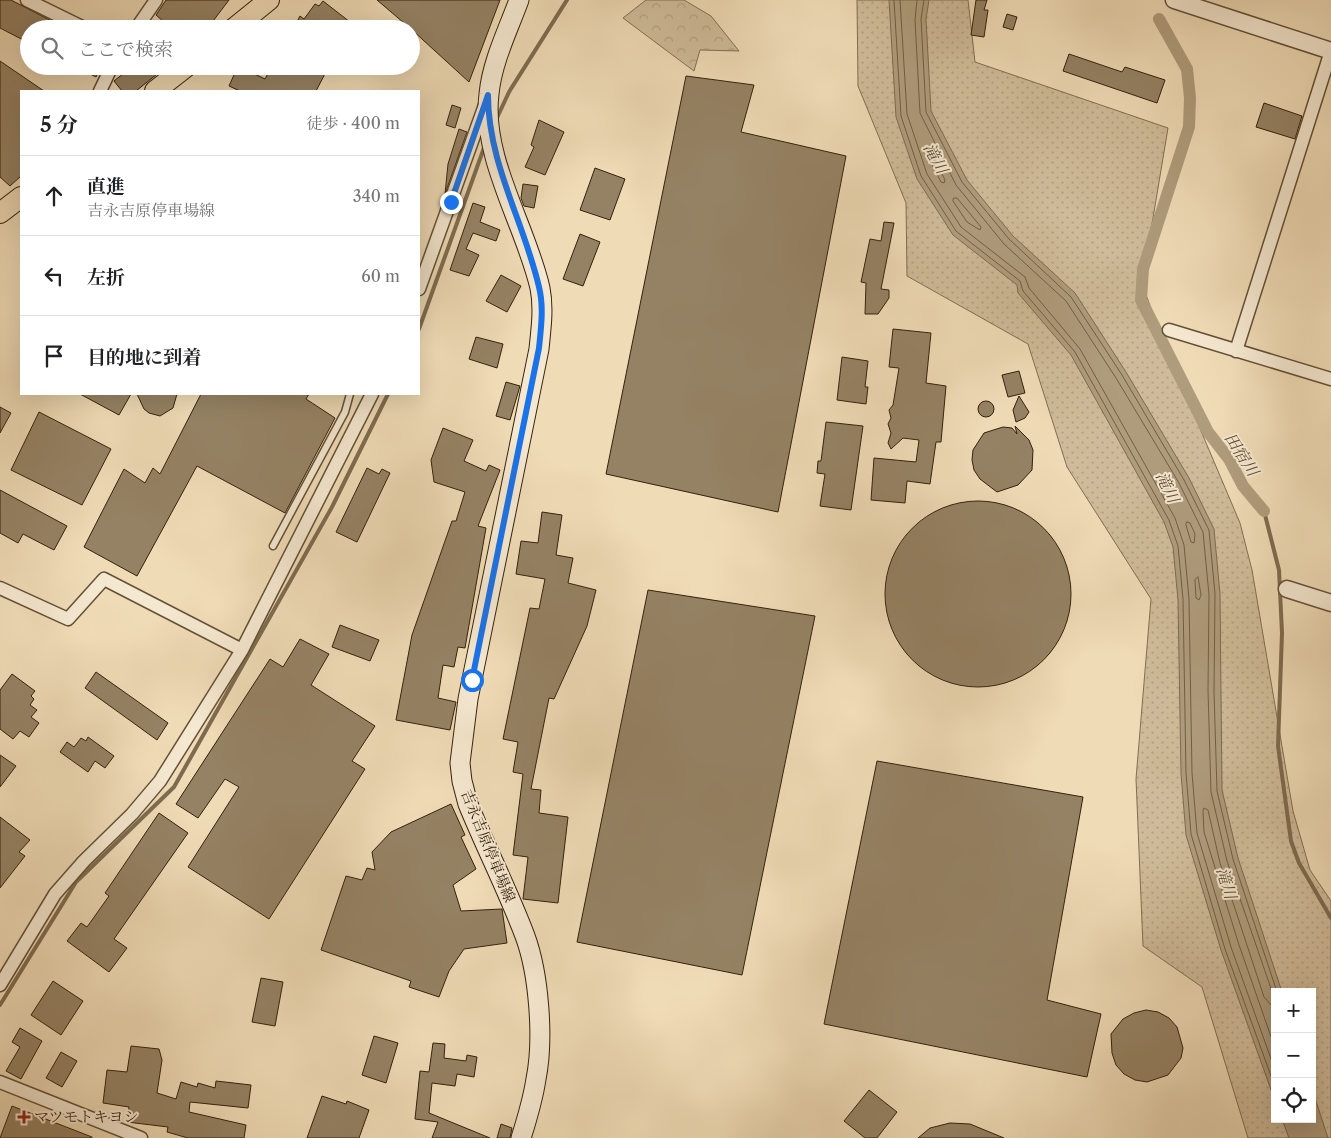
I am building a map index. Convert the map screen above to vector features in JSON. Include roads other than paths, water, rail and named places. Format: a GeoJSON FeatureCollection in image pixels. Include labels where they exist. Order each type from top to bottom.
{"type":"FeatureCollection","features":[{"type":"Feature","properties":{"kind":"main road"},"geometry":{"type":"LineString","coordinates":[[244,20],[268,0]]}},
{"type":"Feature","properties":{"kind":"main road","name":"吉永吉原停車場線"},"geometry":{"type":"LineString","coordinates":[[519,0],[493,71],[488,95],[488,121],[495,154],[540,288],[542,315],[539,348],[468,699],[460,763],[462,782],[468,804],[525,937],[533,963],[539,1016],[539,1051],[537,1078],[521,1138]]}},
{"type":"Feature","properties":{"kind":"main road"},"geometry":{"type":"LineString","coordinates":[[156,90],[175,75]]}},
{"type":"Feature","properties":{"kind":"main road"},"geometry":{"type":"LineString","coordinates":[[0,213],[20,197]]}},
{"type":"Feature","properties":{"kind":"street"},"geometry":{"type":"LineString","coordinates":[[27,0],[68,20]]}},
{"type":"Feature","properties":{"kind":"street"},"geometry":{"type":"LineString","coordinates":[[142,20],[156,0]]}},
{"type":"Feature","properties":{"kind":"street"},"geometry":{"type":"LineString","coordinates":[[1174,0],[1331,51],[1236,352]]}},
{"type":"Feature","properties":{"kind":"street"},"geometry":{"type":"LineString","coordinates":[[100,90],[108,75]]}},
{"type":"Feature","properties":{"kind":"street"},"geometry":{"type":"LineString","coordinates":[[420,286],[488,95]]}},
{"type":"Feature","properties":{"kind":"street"},"geometry":{"type":"LineString","coordinates":[[1169,330],[1331,380]]}},
{"type":"Feature","properties":{"kind":"street"},"geometry":{"type":"LineString","coordinates":[[0,985],[55,894],[84,861],[132,814],[160,781],[242,650],[371,395]]}},
{"type":"Feature","properties":{"kind":"street"},"geometry":{"type":"LineString","coordinates":[[0,588],[68,619],[104,579],[242,650]]}},
{"type":"Feature","properties":{"kind":"street"},"geometry":{"type":"LineString","coordinates":[[1287,589],[1331,603]]}},
{"type":"Feature","properties":{"kind":"street"},"geometry":{"type":"LineString","coordinates":[[0,1082],[141,1138]]}},
{"type":"Feature","properties":{"kind":"lane"},"geometry":{"type":"LineString","coordinates":[[273,546],[345,412],[350,395]]}},
{"type":"Feature","properties":{"kind":"water","name":"滝川"},"geometry":{"type":"Polygon","coordinates":[[[889,0],[929,0],[926,19],[931,111],[967,180],[1013,236],[1075,293],[1126,372],[1189,478],[1214,529],[1220,594],[1222,790],[1238,858],[1281,988],[1271,988],[1271,1090],[1221,950],[1186,835],[1181,774],[1178,600],[1173,547],[1164,522],[1071,355],[1018,293],[1017,285],[953,235],[917,179],[896,117],[889,0]]]}},
{"type":"Feature","properties":{"kind":"water"},"geometry":{"type":"Polygon","coordinates":[[[1316,1101],[1328,1138],[1289,1138],[1283,1123],[1316,1123],[1316,1101]]]}},
{"type":"Feature","properties":{"kind":"waterway"},"geometry":{"type":"LineString","coordinates":[[496,120],[509,92],[567,0]]}},
{"type":"Feature","properties":{"kind":"waterway","name":"田宿川"},"geometry":{"type":"LineString","coordinates":[[1159,19],[1187,69],[1190,98],[1189,127],[1143,269],[1141,300],[1208,432],[1229,459],[1243,486],[1264,511]]}},
{"type":"Feature","properties":{"kind":"waterway"},"geometry":{"type":"LineString","coordinates":[[420,326],[485,145]]}},
{"type":"Feature","properties":{"kind":"waterway"},"geometry":{"type":"LineString","coordinates":[[0,1005],[76,882],[174,787],[332,507],[388,395]]}},
{"type":"Feature","properties":{"kind":"waterway","name":"田宿川"},"geometry":{"type":"LineString","coordinates":[[1264,511],[1279,570],[1282,633],[1278,746],[1291,841],[1299,863],[1331,918]]}},
{"type":"Feature","properties":{"kind":"place","name":"マツモトキヨシ"},"geometry":{"type":"Point","coordinates":[24,1117]}}]}
